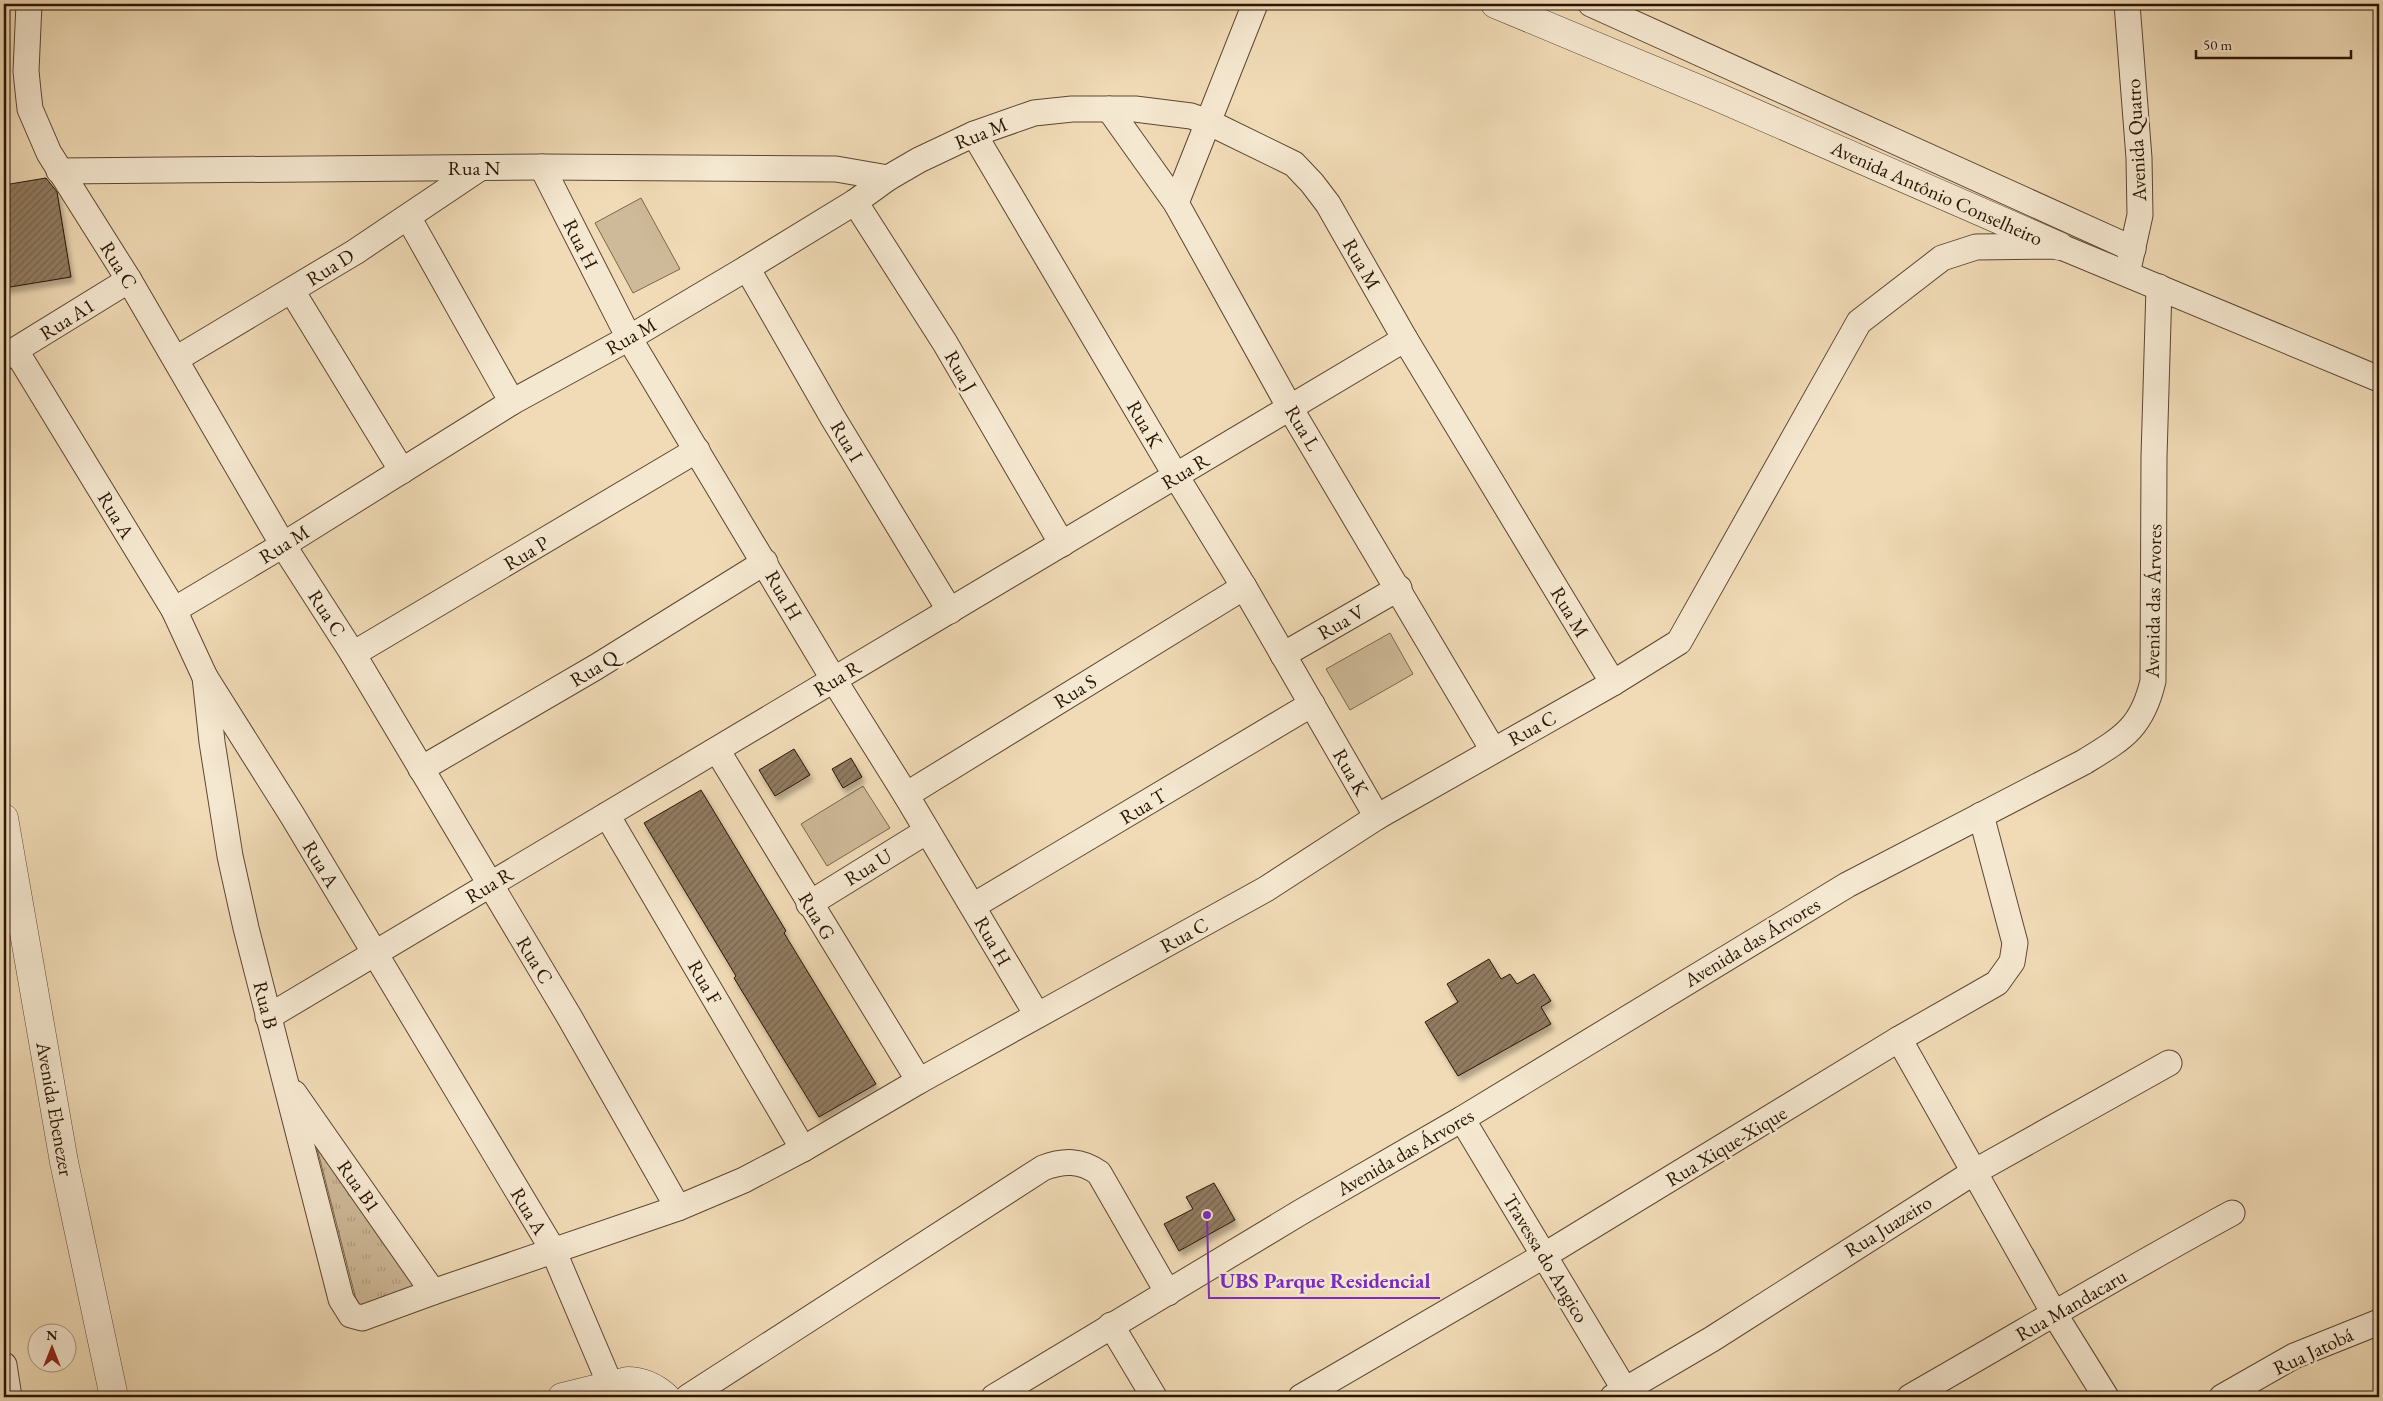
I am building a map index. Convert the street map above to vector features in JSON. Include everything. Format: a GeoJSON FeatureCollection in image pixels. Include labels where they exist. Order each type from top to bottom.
{"type":"FeatureCollection","features":[{"type":"Feature","properties":{"kind":"street","name":"Rua C"},"geometry":{"type":"LineString","coordinates":[[28,4],[26,71],[30,109],[58,171],[129,280],[283,545],[353,654],[570,1018],[678,1208]]}},
{"type":"Feature","properties":{"kind":"street"},"geometry":{"type":"LineString","coordinates":[[1176,203],[1255,4]]}},
{"type":"Feature","properties":{"kind":"street","name":"Avenida Antônio Conselheiro"},"geometry":{"type":"LineString","coordinates":[[1495,4],[1711,94],[2058,246],[2379,379]]}},
{"type":"Feature","properties":{"kind":"street"},"geometry":{"type":"LineString","coordinates":[[1591,4],[2133,249]]}},
{"type":"Feature","properties":{"kind":"street","name":"Avenida Quatro"},"geometry":{"type":"LineString","coordinates":[[2127,4],[2139,168],[2140,215],[2127,275]]}},
{"type":"Feature","properties":{"kind":"street","name":"Rua L"},"geometry":{"type":"LineString","coordinates":[[1109,109],[1176,203],[1290,408],[1399,588],[1493,750]]}},
{"type":"Feature","properties":{"kind":"street","name":"Rua M"},"geometry":{"type":"LineString","coordinates":[[174,610],[283,545],[512,402],[629,338],[747,268],[855,202],[888,178],[919,160],[974,134],[1034,113],[1135,109],[1191,116],[1208,122],[1294,164],[1312,183],[1328,204],[1405,339],[1613,683]]}},
{"type":"Feature","properties":{"kind":"street","name":"Rua K"},"geometry":{"type":"LineString","coordinates":[[974,134],[1176,476],[1244,587],[1377,817]]}},
{"type":"Feature","properties":{"kind":"street","name":"Rua N"},"geometry":{"type":"LineString","coordinates":[[58,171],[542,167],[836,169],[888,178]]}},
{"type":"Feature","properties":{"kind":"street","name":"Rua H"},"geometry":{"type":"LineString","coordinates":[[542,167],[629,338],[834,680],[973,906],[1037,1016]]}},
{"type":"Feature","properties":{"kind":"street","name":"Rua D"},"geometry":{"type":"LineString","coordinates":[[176,359],[292,291],[408,217],[480,168]]}},
{"type":"Feature","properties":{"kind":"street","name":"Rua J"},"geometry":{"type":"LineString","coordinates":[[855,202],[945,343],[1062,544]]}},
{"type":"Feature","properties":{"kind":"street"},"geometry":{"type":"LineString","coordinates":[[408,217],[512,402]]}},
{"type":"Feature","properties":{"kind":"street","name":"Rua C"},"geometry":{"type":"LineString","coordinates":[[362,1318],[678,1208],[744,1180],[1266,889],[1377,817],[1613,683],[1678,642],[1859,322],[1942,258],[1963,250],[1990,246],[2058,246]]}},
{"type":"Feature","properties":{"kind":"street","name":"Rua I"},"geometry":{"type":"LineString","coordinates":[[747,268],[833,418],[950,611]]}},
{"type":"Feature","properties":{"kind":"street","name":"Rua A1"},"geometry":{"type":"LineString","coordinates":[[10,354],[129,280]]}},
{"type":"Feature","properties":{"kind":"street","name":"Avenida das Árvores"},"geometry":{"type":"LineString","coordinates":[[994,1397],[1301,1212],[1462,1119],[1847,885],[2084,762],[2119,740],[2140,718],[2148,700],[2153,681],[2154,457],[2159,287]]}},
{"type":"Feature","properties":{"kind":"street"},"geometry":{"type":"LineString","coordinates":[[292,291],[402,471]]}},
{"type":"Feature","properties":{"kind":"street","name":"Rua R"},"geometry":{"type":"LineString","coordinates":[[268,1017],[1405,339]]}},
{"type":"Feature","properties":{"kind":"street","name":"Rua A"},"geometry":{"type":"LineString","coordinates":[[10,354],[174,610],[205,677],[375,953],[553,1250],[610,1384]]}},
{"type":"Feature","properties":{"kind":"street","name":"Rua P"},"geometry":{"type":"LineString","coordinates":[[353,654],[697,450]]}},
{"type":"Feature","properties":{"kind":"street","name":"Rua Q"},"geometry":{"type":"LineString","coordinates":[[421,769],[596,667],[765,562]]}},
{"type":"Feature","properties":{"kind":"street","name":"Rua S"},"geometry":{"type":"LineString","coordinates":[[906,795],[1244,587]]}},
{"type":"Feature","properties":{"kind":"street","name":"Rua V"},"geometry":{"type":"LineString","coordinates":[[1283,655],[1399,588]]}},
{"type":"Feature","properties":{"kind":"street","name":"Rua B"},"geometry":{"type":"LineString","coordinates":[[205,677],[212,742],[230,856],[268,1017],[341,1299],[351,1315],[362,1318]]}},
{"type":"Feature","properties":{"kind":"street","name":"Rua T"},"geometry":{"type":"LineString","coordinates":[[973,906],[1312,704]]}},
{"type":"Feature","properties":{"kind":"street","name":"Rua G"},"geometry":{"type":"LineString","coordinates":[[717,750],[809,904],[919,1081]]}},
{"type":"Feature","properties":{"kind":"street","name":"Rua F"},"geometry":{"type":"LineString","coordinates":[[607,815],[802,1149]]}},
{"type":"Feature","properties":{"kind":"street","name":"Rua Xique-Xique"},"geometry":{"type":"LineString","coordinates":[[1302,1397],[1545,1255],[1899,1039],[1997,983],[2012,962],[2015,944],[1981,815]]}},
{"type":"Feature","properties":{"kind":"street","name":"Avenida Ebenezer"},"geometry":{"type":"LineString","coordinates":[[4,818],[12,917],[114,1397]]}},
{"type":"Feature","properties":{"kind":"street","name":"Rua U"},"geometry":{"type":"LineString","coordinates":[[809,904],[927,831]]}},
{"type":"Feature","properties":{"kind":"street"},"geometry":{"type":"LineString","coordinates":[[1899,1039],[2055,1315],[2106,1397]]}},
{"type":"Feature","properties":{"kind":"street","name":"Rua Juazeiro"},"geometry":{"type":"LineString","coordinates":[[1623,1395],[1974,1172],[2169,1063]]}},
{"type":"Feature","properties":{"kind":"street","name":"Rua B1"},"geometry":{"type":"LineString","coordinates":[[285,1080],[433,1292]]}},
{"type":"Feature","properties":{"kind":"street","name":"Travessa do Angico"},"geometry":{"type":"LineString","coordinates":[[1462,1119],[1545,1255],[1623,1395]]}},
{"type":"Feature","properties":{"kind":"street"},"geometry":{"type":"LineString","coordinates":[[688,1397],[1043,1168],[1053,1164],[1075,1162],[1087,1165],[1099,1173],[1168,1293]]}},
{"type":"Feature","properties":{"kind":"street","name":"Rua Mandacaru"},"geometry":{"type":"LineString","coordinates":[[1910,1397],[2055,1315],[2153,1256],[2232,1213]]}},
{"type":"Feature","properties":{"kind":"street","name":"Rua Jatobá"},"geometry":{"type":"LineString","coordinates":[[2222,1397],[2294,1356],[2379,1322]]}},
{"type":"Feature","properties":{"kind":"street"},"geometry":{"type":"LineString","coordinates":[[1112,1325],[1154,1397]]}},
{"type":"Feature","properties":{"kind":"street"},"geometry":{"type":"LineString","coordinates":[[4,1365],[9,1397]]}},
{"type":"Feature","properties":{"kind":"street"},"geometry":{"type":"LineString","coordinates":[[562,1397],[610,1384],[636,1381],[651,1386],[666,1397]]}},
{"type":"Feature","properties":{"kind":"green space"},"geometry":{"type":"Polygon","coordinates":[[[641,198],[680,269],[633,293],[595,223],[641,198]]]}},
{"type":"Feature","properties":{"kind":"green space"},"geometry":{"type":"Polygon","coordinates":[[[1390,633],[1413,674],[1350,710],[1326,669],[1390,633]]]}},
{"type":"Feature","properties":{"kind":"green space"},"geometry":{"type":"Polygon","coordinates":[[[863,786],[890,828],[827,866],[801,824],[863,786]]]}},
{"type":"Feature","properties":{"kind":"green space"},"geometry":{"type":"Polygon","coordinates":[[[310,1121],[418,1288],[359,1311],[310,1121]]]}},
{"type":"Feature","properties":{"kind":"building"},"geometry":{"type":"Polygon","coordinates":[[[46,178],[57,192],[71,277],[4,288],[4,185],[46,178]]]}},
{"type":"Feature","properties":{"kind":"building"},"geometry":{"type":"Polygon","coordinates":[[[794,749],[810,775],[775,796],[759,770],[794,749]]]}},
{"type":"Feature","properties":{"kind":"building"},"geometry":{"type":"Polygon","coordinates":[[[851,758],[862,777],[843,788],[832,769],[851,758]]]}},
{"type":"Feature","properties":{"kind":"building"},"geometry":{"type":"Polygon","coordinates":[[[701,790],[786,931],[784,933],[876,1084],[819,1117],[734,978],[736,976],[644,823],[701,790]]]}},
{"type":"Feature","properties":{"kind":"building"},"geometry":{"type":"Polygon","coordinates":[[[1489,959],[1501,979],[1510,974],[1517,984],[1534,974],[1551,1001],[1541,1007],[1551,1024],[1458,1076],[1425,1022],[1458,1002],[1447,984],[1489,959]]]}},
{"type":"Feature","properties":{"kind":"building"},"geometry":{"type":"Polygon","coordinates":[[[1214,1183],[1235,1220],[1179,1251],[1164,1224],[1193,1209],[1186,1197],[1214,1183]]]}},
{"type":"Feature","properties":{"kind":"place","name":"UBS Parque Residencial"},"geometry":{"type":"Point","coordinates":[1207,1215]}}]}
